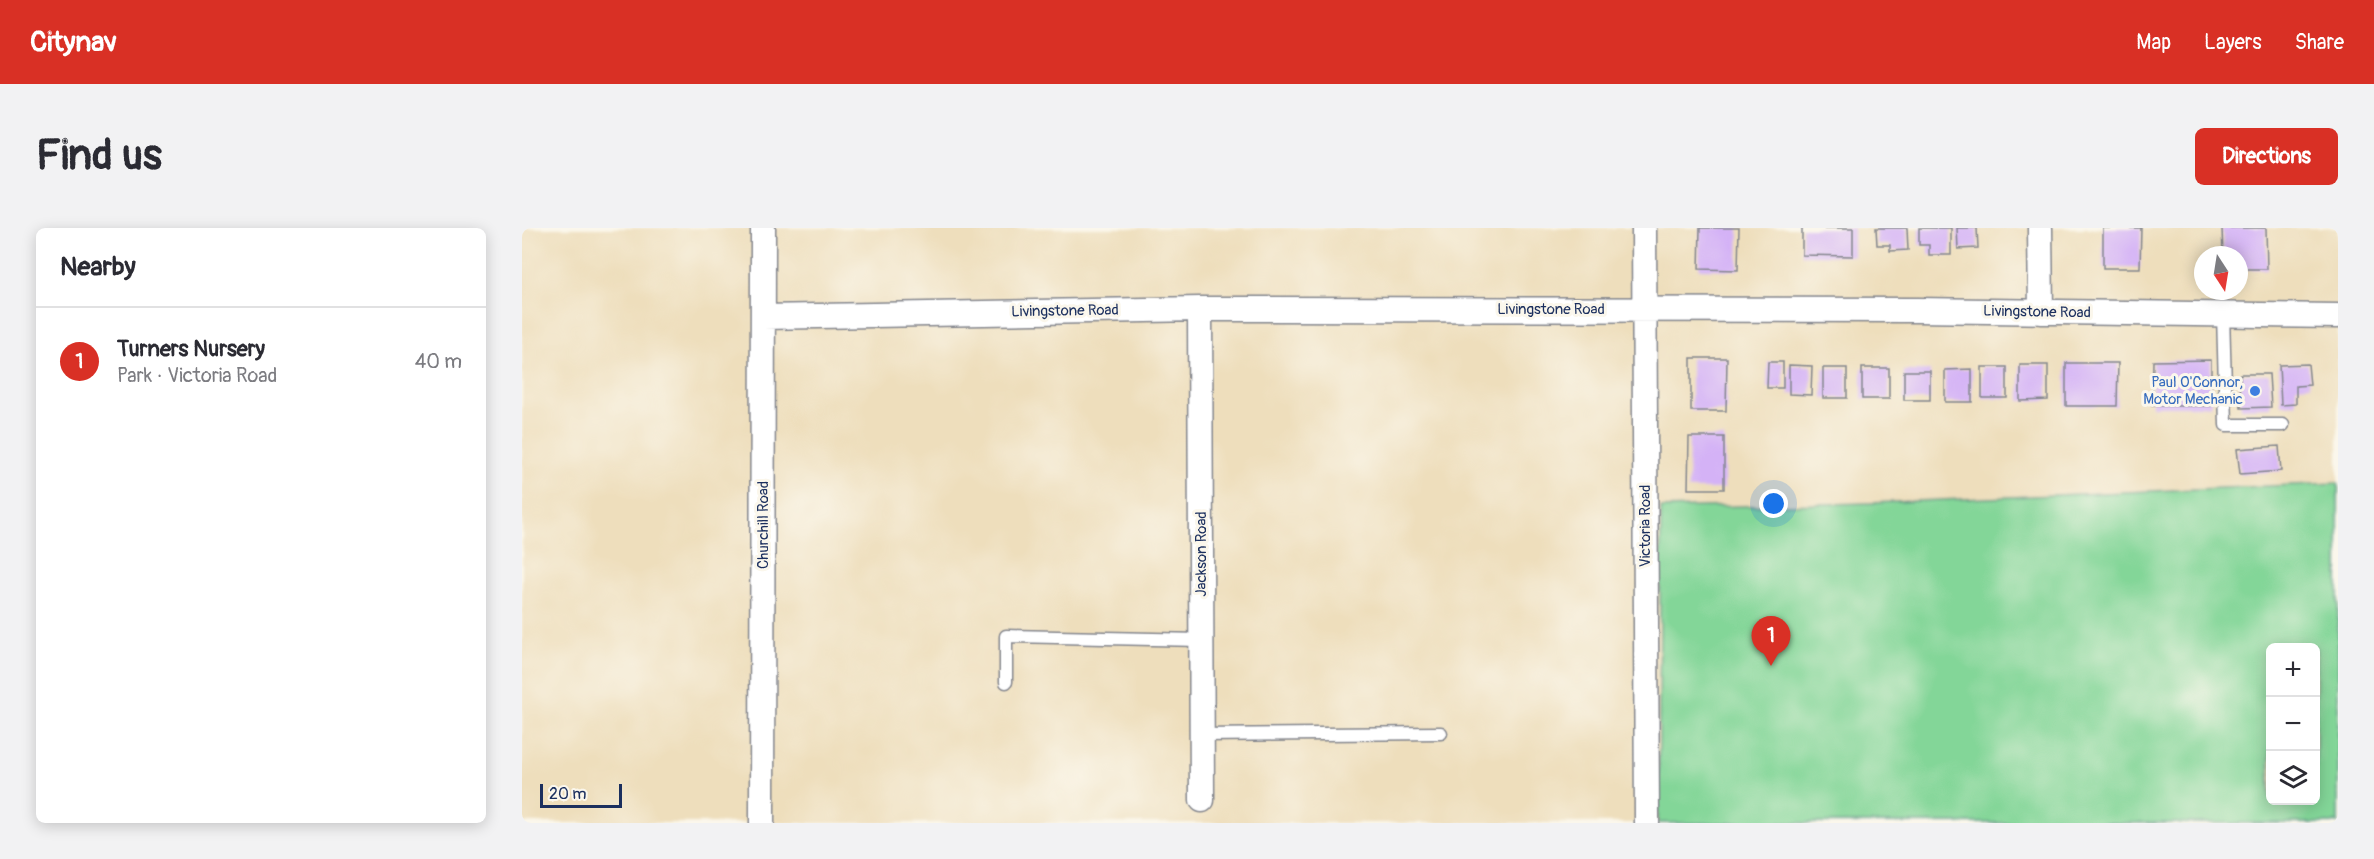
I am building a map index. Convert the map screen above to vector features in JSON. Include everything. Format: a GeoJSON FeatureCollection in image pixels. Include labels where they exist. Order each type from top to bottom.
{"type":"FeatureCollection","features":[{"type":"Feature","properties":{"kind":"street","name":"Churchill Road"},"geometry":{"type":"LineString","coordinates":[[762,823],[763,228]]}},
{"type":"Feature","properties":{"kind":"street","name":"Victoria Road"},"geometry":{"type":"LineString","coordinates":[[1644,228],[1647,823]]}},
{"type":"Feature","properties":{"kind":"street"},"geometry":{"type":"LineString","coordinates":[[2040,228],[2041,312]]}},
{"type":"Feature","properties":{"kind":"street","name":"Livingstone Road"},"geometry":{"type":"LineString","coordinates":[[763,317],[1200,309],[1643,309],[2223,313],[2338,316]]}},
{"type":"Feature","properties":{"kind":"street","name":"Jackson Road"},"geometry":{"type":"LineString","coordinates":[[1200,309],[1202,800]]}},
{"type":"Feature","properties":{"kind":"lane"},"geometry":{"type":"LineString","coordinates":[[2223,313],[2226,424],[2283,425]]}},
{"type":"Feature","properties":{"kind":"lane"},"geometry":{"type":"LineString","coordinates":[[1006,682],[1006,636],[1202,640]]}},
{"type":"Feature","properties":{"kind":"lane"},"geometry":{"type":"LineString","coordinates":[[1202,735],[1441,733]]}},
{"type":"Feature","properties":{"kind":"green space"},"geometry":{"type":"Polygon","coordinates":[[[2338,483],[2338,823],[1658,823],[1661,508],[1871,503],[2338,483]]]}},
{"type":"Feature","properties":{"kind":"building"},"geometry":{"type":"Polygon","coordinates":[[[1700,228],[1739,228],[1738,270],[1699,269],[1700,228]]]}},
{"type":"Feature","properties":{"kind":"building"},"geometry":{"type":"Polygon","coordinates":[[[1802,228],[1853,228],[1853,256],[1802,255],[1802,228]]]}},
{"type":"Feature","properties":{"kind":"building"},"geometry":{"type":"Polygon","coordinates":[[[1876,228],[1907,228],[1908,250],[1890,251],[1890,245],[1877,245],[1876,228]]]}},
{"type":"Feature","properties":{"kind":"building"},"geometry":{"type":"Polygon","coordinates":[[[1919,228],[1951,228],[1951,255],[1929,255],[1929,245],[1919,245],[1919,228]]]}},
{"type":"Feature","properties":{"kind":"building"},"geometry":{"type":"Polygon","coordinates":[[[1957,228],[1977,228],[1978,248],[1958,249],[1957,228]]]}},
{"type":"Feature","properties":{"kind":"building"},"geometry":{"type":"Polygon","coordinates":[[[2103,228],[2141,228],[2140,268],[2103,268],[2103,228]]]}},
{"type":"Feature","properties":{"kind":"building"},"geometry":{"type":"Polygon","coordinates":[[[2222,228],[2266,228],[2267,269],[2248,269],[2248,246],[2223,246],[2222,228]]]}},
{"type":"Feature","properties":{"kind":"building"},"geometry":{"type":"Polygon","coordinates":[[[1691,358],[1727,358],[1726,411],[1691,411],[1691,358]]]}},
{"type":"Feature","properties":{"kind":"building"},"geometry":{"type":"Polygon","coordinates":[[[2211,360],[2211,406],[2152,406],[2153,361],[2211,360]]]}},
{"type":"Feature","properties":{"kind":"building"},"geometry":{"type":"Polygon","coordinates":[[[1768,362],[1783,362],[1783,388],[1767,388],[1768,362]]]}},
{"type":"Feature","properties":{"kind":"building"},"geometry":{"type":"Polygon","coordinates":[[[2066,363],[2118,363],[2117,406],[2066,406],[2066,363]]]}},
{"type":"Feature","properties":{"kind":"building"},"geometry":{"type":"Polygon","coordinates":[[[2308,364],[2310,385],[2296,386],[2296,404],[2281,405],[2279,365],[2308,364]]]}},
{"type":"Feature","properties":{"kind":"building"},"geometry":{"type":"Polygon","coordinates":[[[1789,365],[1812,366],[1811,395],[1789,394],[1789,365]]]}},
{"type":"Feature","properties":{"kind":"building"},"geometry":{"type":"Polygon","coordinates":[[[2020,365],[2048,365],[2048,400],[2020,401],[2020,365]]]}},
{"type":"Feature","properties":{"kind":"building"},"geometry":{"type":"Polygon","coordinates":[[[1982,367],[2007,367],[2007,398],[1982,398],[1982,367]]]}},
{"type":"Feature","properties":{"kind":"building"},"geometry":{"type":"Polygon","coordinates":[[[1823,368],[1847,368],[1847,398],[1823,398],[1823,368]]]}},
{"type":"Feature","properties":{"kind":"building"},"geometry":{"type":"Polygon","coordinates":[[[1862,368],[1889,368],[1889,399],[1862,399],[1862,368]]]}},
{"type":"Feature","properties":{"kind":"building"},"geometry":{"type":"Polygon","coordinates":[[[1972,369],[1972,402],[1945,402],[1945,370],[1972,369]]]}},
{"type":"Feature","properties":{"kind":"building"},"geometry":{"type":"Polygon","coordinates":[[[1904,371],[1930,371],[1930,400],[1904,400],[1904,371]]]}},
{"type":"Feature","properties":{"kind":"building","name":"Paul O'Connor, Motor Mechanic"},"geometry":{"type":"Polygon","coordinates":[[[2240,374],[2269,374],[2271,407],[2241,408],[2240,374]]]}},
{"type":"Feature","properties":{"kind":"building"},"geometry":{"type":"Polygon","coordinates":[[[1689,437],[1724,437],[1724,489],[1688,489],[1689,437]]]}},
{"type":"Feature","properties":{"kind":"building"},"geometry":{"type":"Polygon","coordinates":[[[2279,446],[2281,471],[2240,474],[2237,449],[2279,446]]]}},
{"type":"Feature","properties":{"kind":"place","name":"Paul O'Connor, Motor Mechanic"},"geometry":{"type":"Point","coordinates":[2255,391]}},
{"type":"Feature","properties":{"kind":"place","name":"Turners Nursery"},"geometry":{"type":"Point","coordinates":[1771,666]}}]}
